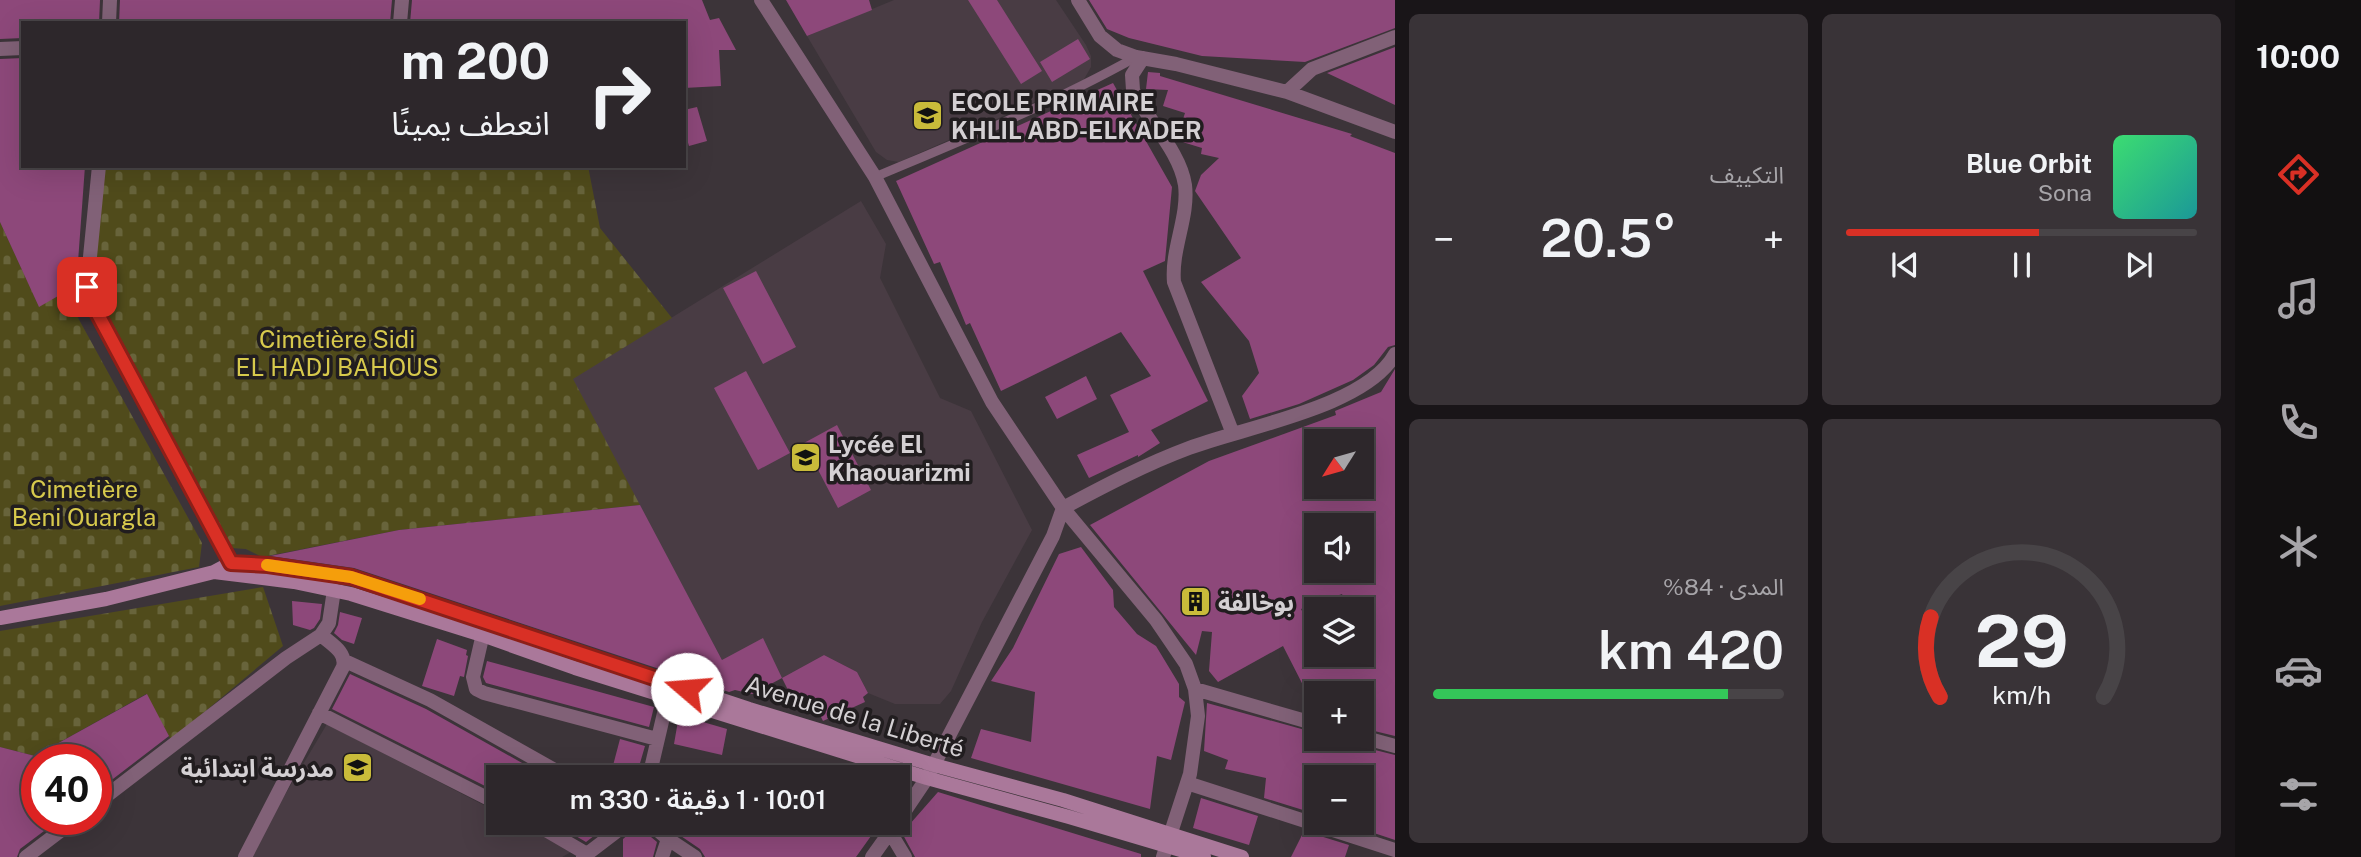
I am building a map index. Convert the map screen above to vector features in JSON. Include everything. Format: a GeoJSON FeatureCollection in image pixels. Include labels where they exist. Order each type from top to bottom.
{"type":"FeatureCollection","features":[{"type":"Feature","properties":{"kind":"street"},"geometry":{"type":"LineString","coordinates":[[109,21],[110,0]]}},
{"type":"Feature","properties":{"kind":"street"},"geometry":{"type":"LineString","coordinates":[[400,21],[401,0]]}},
{"type":"Feature","properties":{"kind":"street"},"geometry":{"type":"LineString","coordinates":[[761,0],[875,177],[992,402],[1063,508],[1156,620],[1186,664],[1195,689],[1198,716],[1187,783],[1167,845]]}},
{"type":"Feature","properties":{"kind":"street"},"geometry":{"type":"LineString","coordinates":[[1078,0],[1100,37],[1117,50],[1287,92],[1395,132]]}},
{"type":"Feature","properties":{"kind":"street"},"geometry":{"type":"LineString","coordinates":[[1287,92],[1312,69],[1395,37]]}},
{"type":"Feature","properties":{"kind":"street"},"geometry":{"type":"LineString","coordinates":[[0,49],[21,48]]}},
{"type":"Feature","properties":{"kind":"street"},"geometry":{"type":"LineString","coordinates":[[1139,57],[1132,75],[1133,90],[1181,170],[1185,186],[1184,209],[1174,255],[1174,282],[1233,434]]}},
{"type":"Feature","properties":{"kind":"street"},"geometry":{"type":"LineString","coordinates":[[99,168],[87,287],[89,294],[232,569]]}},
{"type":"Feature","properties":{"kind":"street"},"geometry":{"type":"LineString","coordinates":[[910,803],[927,779],[1053,537],[1063,508],[1165,458],[1298,414],[1364,385],[1381,372],[1395,354]]}},
{"type":"Feature","properties":{"kind":"street","name":"Avenue de la Liberté"},"geometry":{"type":"LineString","coordinates":[[0,618],[106,599],[232,569],[268,565],[351,577],[484,628],[575,668],[927,779],[1203,857]]}},
{"type":"Feature","properties":{"kind":"street","name":"Avenue de la Liberté"},"geometry":{"type":"LineString","coordinates":[[232,569],[334,590],[484,628],[934,765],[1063,800],[1167,845],[1242,857]]}},
{"type":"Feature","properties":{"kind":"street"},"geometry":{"type":"LineString","coordinates":[[112,792],[286,658],[321,635],[330,623],[334,590]]}},
{"type":"Feature","properties":{"kind":"street"},"geometry":{"type":"LineString","coordinates":[[484,628],[473,677],[476,689],[657,740]]}},
{"type":"Feature","properties":{"kind":"street"},"geometry":{"type":"LineString","coordinates":[[321,635],[342,653],[345,661],[430,700],[546,765]]}},
{"type":"Feature","properties":{"kind":"street"},"geometry":{"type":"LineString","coordinates":[[245,857],[345,661]]}},
{"type":"Feature","properties":{"kind":"street"},"geometry":{"type":"LineString","coordinates":[[1195,689],[1304,721]]}},
{"type":"Feature","properties":{"kind":"street"},"geometry":{"type":"LineString","coordinates":[[652,765],[668,696]]}},
{"type":"Feature","properties":{"kind":"street"},"geometry":{"type":"LineString","coordinates":[[319,713],[486,797]]}},
{"type":"Feature","properties":{"kind":"street"},"geometry":{"type":"LineString","coordinates":[[1374,740],[1395,746]]}},
{"type":"Feature","properties":{"kind":"street"},"geometry":{"type":"LineString","coordinates":[[1187,783],[1395,850]]}},
{"type":"Feature","properties":{"kind":"street"},"geometry":{"type":"LineString","coordinates":[[26,857],[55,835]]}},
{"type":"Feature","properties":{"kind":"street"},"geometry":{"type":"LineString","coordinates":[[552,835],[585,856],[610,835]]}},
{"type":"Feature","properties":{"kind":"street"},"geometry":{"type":"LineString","coordinates":[[663,835],[695,857]]}},
{"type":"Feature","properties":{"kind":"street"},"geometry":{"type":"LineString","coordinates":[[872,857],[888,835]]}},
{"type":"Feature","properties":{"kind":"street"},"geometry":{"type":"LineString","coordinates":[[898,835],[905,857]]}},
{"type":"Feature","properties":{"kind":"street"},"geometry":{"type":"LineString","coordinates":[[662,857],[668,839]]}},
{"type":"Feature","properties":{"kind":"lane"},"geometry":{"type":"LineString","coordinates":[[875,177],[1074,91],[1139,57]]}},
{"type":"Feature","properties":{"kind":"shaded area","name":"ECOLE PRIMAIRE KHLIL ABD-ELKADER"},"geometry":{"type":"Polygon","coordinates":[[[894,0],[1056,0],[1086,45],[1091,56],[1091,67],[1083,81],[899,162],[887,160],[876,152],[807,36],[894,0]]]}},
{"type":"Feature","properties":{"kind":"shaded area","name":"Lycée El Khaouarizmi"},"geometry":{"type":"Polygon","coordinates":[[[861,201],[886,244],[880,278],[940,398],[971,411],[1032,530],[982,622],[951,691],[940,704],[895,704],[868,693],[857,672],[824,655],[782,678],[722,660],[572,379],[861,201]]]}},
{"type":"Feature","properties":{"kind":"shaded area","name":"مدرسة ابتدائية"},"geometry":{"type":"Polygon","coordinates":[[[327,724],[486,806],[486,835],[542,835],[573,851],[562,857],[248,857],[327,724]]]}},
{"type":"Feature","properties":{"kind":"green space","name":"Cimetière Sidi EL HADJ BAHOUS"},"geometry":{"type":"Polygon","coordinates":[[[102,168],[588,168],[600,228],[672,318],[573,379],[640,505],[399,530],[262,557],[246,549],[231,548],[93,297],[102,168]]]}},
{"type":"Feature","properties":{"kind":"green space","name":"Cimetière Beni Ouargla"},"geometry":{"type":"Polygon","coordinates":[[[0,222],[39,306],[72,288],[77,316],[202,543],[199,567],[0,606],[0,222]]]}},
{"type":"Feature","properties":{"kind":"green space"},"geometry":{"type":"Polygon","coordinates":[[[263,587],[283,646],[171,740],[146,694],[56,744],[21,744],[21,752],[0,747],[0,631],[263,587]]]}},
{"type":"Feature","properties":{"kind":"building"},"geometry":{"type":"Polygon","coordinates":[[[0,0],[100,0],[99,21],[21,21],[21,38],[0,39],[0,0]]]}},
{"type":"Feature","properties":{"kind":"building"},"geometry":{"type":"Polygon","coordinates":[[[120,0],[392,0],[390,21],[119,21],[120,0]]]}},
{"type":"Feature","properties":{"kind":"building"},"geometry":{"type":"Polygon","coordinates":[[[412,0],[702,0],[710,20],[719,18],[736,50],[719,50],[721,86],[686,88],[686,21],[410,21],[412,0]]]}},
{"type":"Feature","properties":{"kind":"building"},"geometry":{"type":"Polygon","coordinates":[[[786,0],[869,0],[872,10],[807,36],[786,0]]]}},
{"type":"Feature","properties":{"kind":"building"},"geometry":{"type":"Polygon","coordinates":[[[968,0],[997,0],[1042,71],[1021,84],[968,0]]]}},
{"type":"Feature","properties":{"kind":"building"},"geometry":{"type":"Polygon","coordinates":[[[1089,0],[1395,0],[1395,28],[1305,62],[1202,56],[1129,38],[1107,29],[1089,0]]]}},
{"type":"Feature","properties":{"kind":"building"},"geometry":{"type":"Polygon","coordinates":[[[1078,39],[1090,59],[1052,82],[1040,62],[1078,39]]]}},
{"type":"Feature","properties":{"kind":"building"},"geometry":{"type":"Polygon","coordinates":[[[1395,47],[1395,105],[1327,73],[1395,47]]]}},
{"type":"Feature","properties":{"kind":"building"},"geometry":{"type":"Polygon","coordinates":[[[21,58],[21,168],[85,168],[78,262],[68,262],[72,288],[39,307],[0,222],[0,59],[21,58]]]}},
{"type":"Feature","properties":{"kind":"building"},"geometry":{"type":"Polygon","coordinates":[[[1148,72],[1160,73],[1160,76],[1352,134],[1350,136],[1395,153],[1395,345],[1388,347],[1374,365],[1353,380],[1299,404],[1250,419],[1242,396],[1259,373],[1249,341],[1201,282],[1241,258],[1195,191],[1201,175],[1219,158],[1201,154],[1202,148],[1176,140],[1185,113],[1163,106],[1168,90],[1146,89],[1148,72]]]}},
{"type":"Feature","properties":{"kind":"building"},"geometry":{"type":"Polygon","coordinates":[[[1113,83],[1172,187],[1165,261],[1143,271],[1208,401],[1151,430],[1160,443],[1138,457],[1089,478],[1077,455],[1129,432],[1110,395],[1151,376],[1121,332],[1001,391],[970,323],[966,325],[940,262],[934,264],[896,181],[1113,83]]]}},
{"type":"Feature","properties":{"kind":"building"},"geometry":{"type":"Polygon","coordinates":[[[697,107],[707,141],[689,146],[686,136],[686,110],[697,107]]]}},
{"type":"Feature","properties":{"kind":"building"},"geometry":{"type":"Polygon","coordinates":[[[756,271],[796,347],[763,364],[723,288],[756,271]]]}},
{"type":"Feature","properties":{"kind":"building"},"geometry":{"type":"Polygon","coordinates":[[[1395,369],[1395,736],[1374,731],[1374,681],[1304,681],[1304,687],[1283,646],[1218,682],[1209,671],[1212,632],[1202,631],[1196,655],[1090,525],[1209,461],[1336,415],[1335,411],[1381,392],[1395,369]]]}},
{"type":"Feature","properties":{"kind":"building"},"geometry":{"type":"Polygon","coordinates":[[[746,371],[790,453],[758,470],[714,388],[746,371]]]}},
{"type":"Feature","properties":{"kind":"building"},"geometry":{"type":"Polygon","coordinates":[[[1086,376],[1097,399],[1057,419],[1045,397],[1086,376]]]}},
{"type":"Feature","properties":{"kind":"building"},"geometry":{"type":"Polygon","coordinates":[[[837,425],[871,490],[838,508],[804,443],[837,425]]]}},
{"type":"Feature","properties":{"kind":"building"},"geometry":{"type":"Polygon","coordinates":[[[640,505],[722,660],[763,638],[782,678],[752,694],[735,690],[729,692],[354,568],[270,556],[399,530],[640,505]]]}},
{"type":"Feature","properties":{"kind":"building"},"geometry":{"type":"Polygon","coordinates":[[[1081,547],[1113,590],[1114,607],[1137,634],[1156,646],[1179,684],[1179,697],[1185,702],[1171,760],[1157,756],[1150,809],[971,758],[981,729],[1031,742],[1035,692],[991,681],[1013,648],[1059,554],[1081,547]]]}},
{"type":"Feature","properties":{"kind":"building"},"geometry":{"type":"Polygon","coordinates":[[[292,601],[322,604],[320,619],[314,628],[310,630],[293,625],[292,601]]]}},
{"type":"Feature","properties":{"kind":"building"},"geometry":{"type":"Polygon","coordinates":[[[340,612],[362,618],[354,644],[342,640],[334,633],[340,612]]]}},
{"type":"Feature","properties":{"kind":"building"},"geometry":{"type":"Polygon","coordinates":[[[437,639],[467,650],[464,677],[460,676],[454,696],[422,686],[437,639]]]}},
{"type":"Feature","properties":{"kind":"building"},"geometry":{"type":"Polygon","coordinates":[[[824,655],[857,672],[868,693],[863,697],[865,702],[823,721],[815,705],[792,698],[782,678],[824,655]]]}},
{"type":"Feature","properties":{"kind":"building"},"geometry":{"type":"Polygon","coordinates":[[[487,661],[654,707],[649,727],[486,683],[483,677],[487,661]]]}},
{"type":"Feature","properties":{"kind":"building"},"geometry":{"type":"Polygon","coordinates":[[[350,674],[426,709],[526,765],[486,765],[486,786],[332,709],[350,674]]]}},
{"type":"Feature","properties":{"kind":"building"},"geometry":{"type":"Polygon","coordinates":[[[147,694],[169,736],[112,780],[112,744],[57,744],[147,694]]]}},
{"type":"Feature","properties":{"kind":"building"},"geometry":{"type":"Polygon","coordinates":[[[1207,703],[1304,730],[1304,751],[1374,750],[1395,755],[1395,840],[1374,833],[1374,765],[1304,765],[1304,810],[1264,798],[1266,778],[1225,769],[1228,760],[1204,751],[1207,703]]]}},
{"type":"Feature","properties":{"kind":"building"},"geometry":{"type":"Polygon","coordinates":[[[679,715],[727,729],[722,755],[674,744],[679,715]]]}},
{"type":"Feature","properties":{"kind":"building"},"geometry":{"type":"Polygon","coordinates":[[[620,739],[645,746],[639,765],[613,765],[620,739]]]}},
{"type":"Feature","properties":{"kind":"building"},"geometry":{"type":"Polygon","coordinates":[[[0,747],[21,752],[21,835],[39,835],[20,849],[17,857],[0,857],[0,747]]]}},
{"type":"Feature","properties":{"kind":"building"},"geometry":{"type":"Polygon","coordinates":[[[938,792],[1141,854],[1141,857],[915,857],[903,835],[910,835],[910,824],[938,792]]]}},
{"type":"Feature","properties":{"kind":"building"},"geometry":{"type":"Polygon","coordinates":[[[1201,798],[1258,816],[1249,845],[1193,828],[1201,798]]]}},
{"type":"Feature","properties":{"kind":"building"},"geometry":{"type":"Polygon","coordinates":[[[1304,831],[1304,835],[1317,835],[1349,845],[1345,857],[1291,857],[1304,831]]]}},
{"type":"Feature","properties":{"kind":"building"},"geometry":{"type":"Polygon","coordinates":[[[574,835],[595,835],[586,842],[574,835]]]}},
{"type":"Feature","properties":{"kind":"building"},"geometry":{"type":"Polygon","coordinates":[[[628,835],[651,837],[657,842],[653,857],[623,857],[623,839],[628,835]]]}},
{"type":"Feature","properties":{"kind":"building"},"geometry":{"type":"Polygon","coordinates":[[[679,835],[872,835],[856,857],[705,857],[700,849],[679,835]]]}},
{"type":"Feature","properties":{"kind":"slow traffic"},"geometry":{"type":"LineString","coordinates":[[267,565],[351,577],[420,599]]}},
{"type":"Feature","properties":{"kind":"place","name":"ECOLE PRIMAIRE KHLIL ABD-ELKADER"},"geometry":{"type":"Point","coordinates":[928,116]}},
{"type":"Feature","properties":{"kind":"place","name":"Lycée El Khaouarizmi"},"geometry":{"type":"Point","coordinates":[805,458]}},
{"type":"Feature","properties":{"kind":"place","name":"بوخالفة"},"geometry":{"type":"Point","coordinates":[1195,602]}},
{"type":"Feature","properties":{"kind":"place","name":"مدرسة ابتدائية"},"geometry":{"type":"Point","coordinates":[357,768]}},
{"type":"Feature","properties":{"kind":"route"},"geometry":{"type":"LineString","coordinates":[[87,287],[93,305],[231,563],[268,565],[351,577],[687,689]]}}]}
